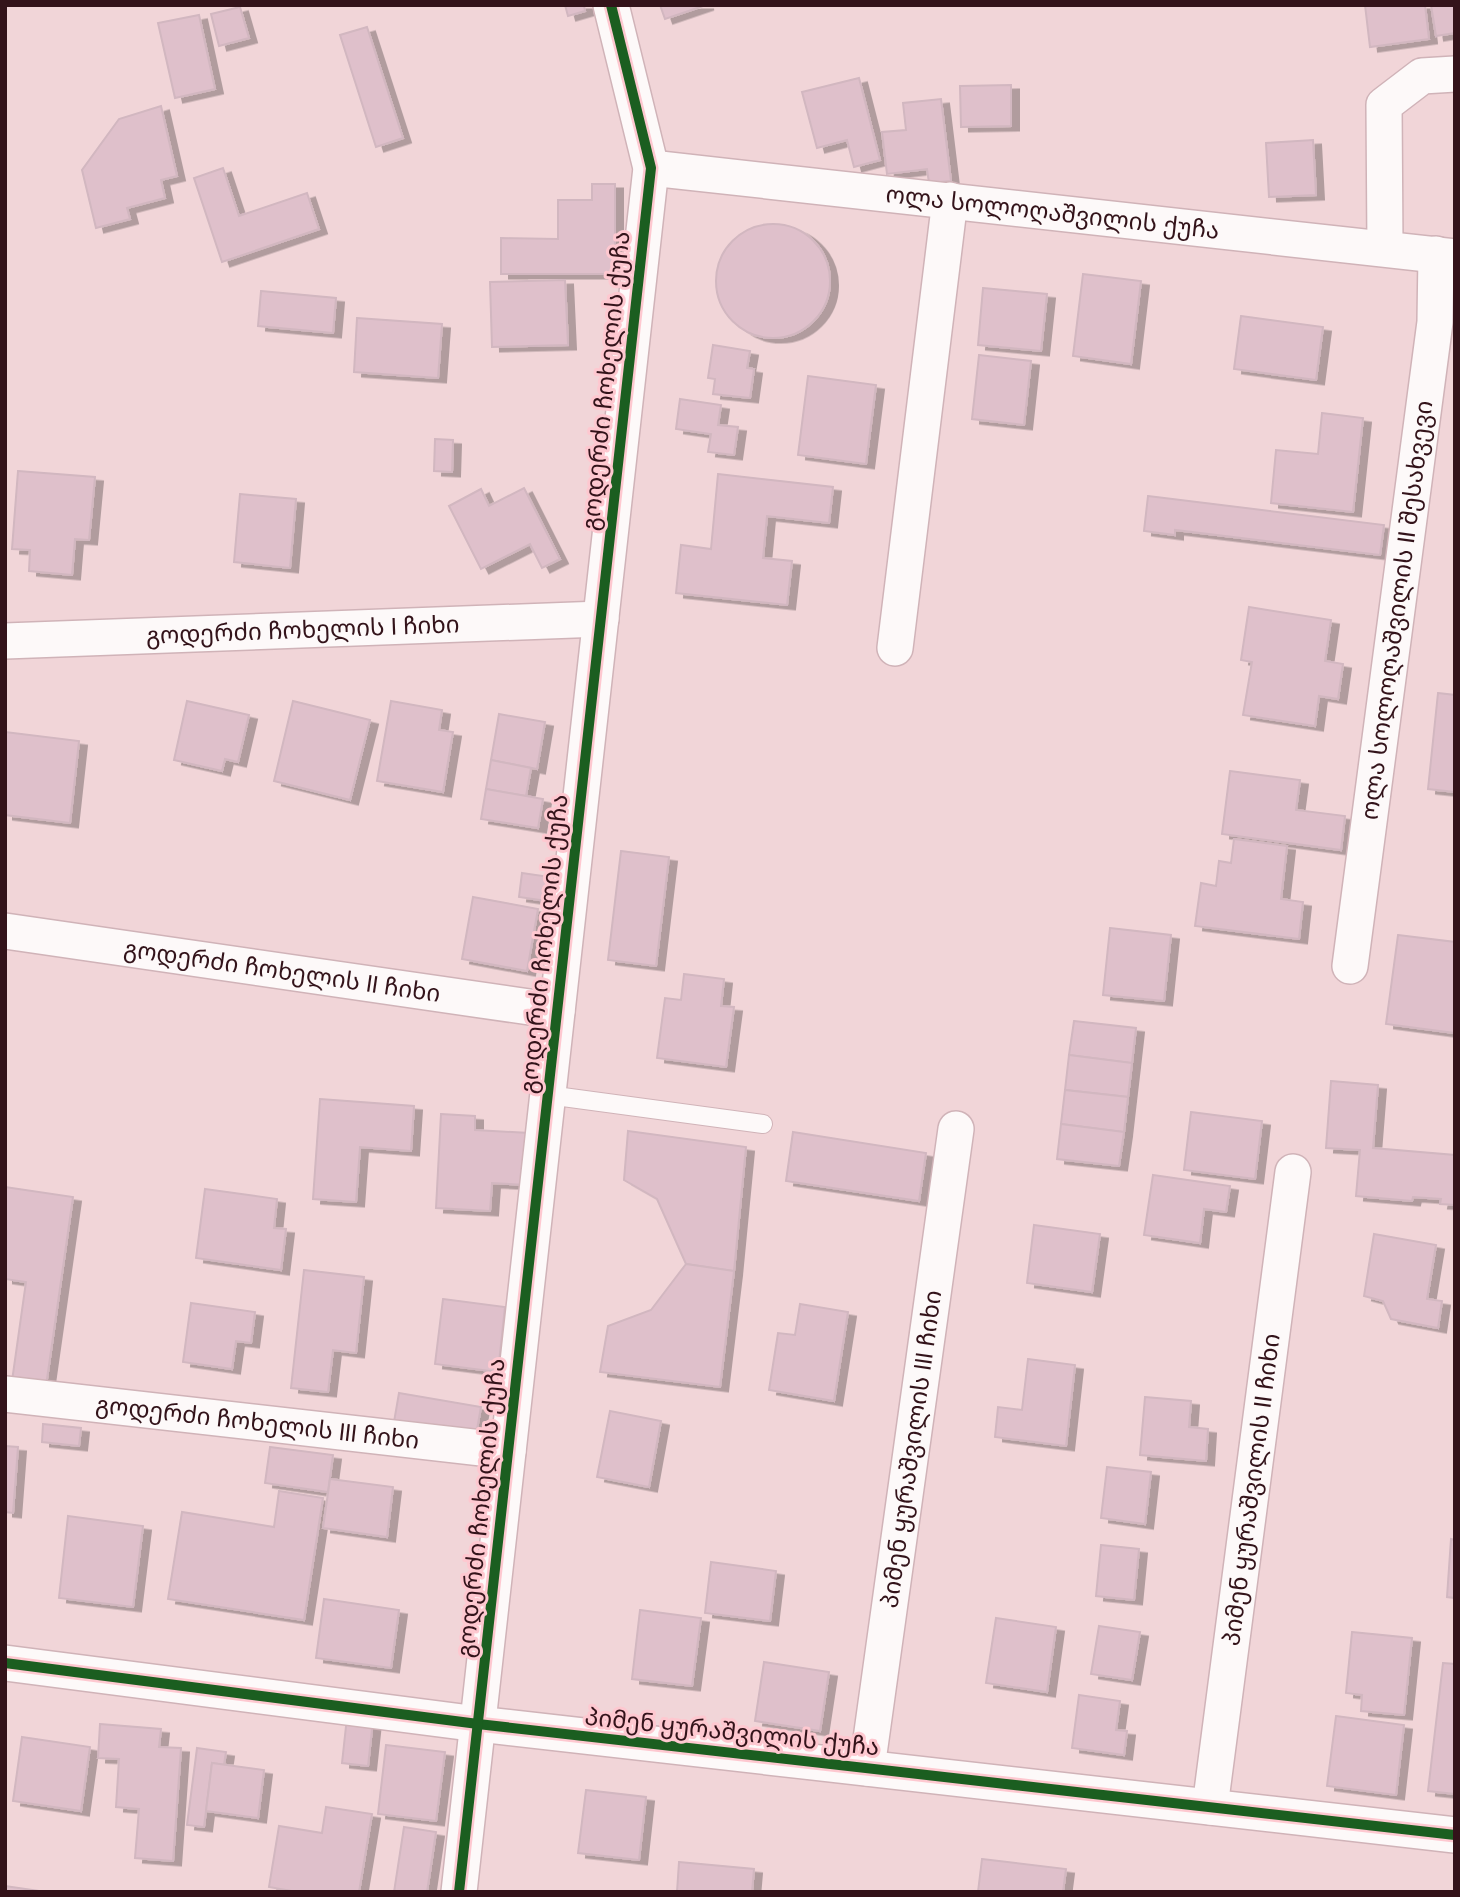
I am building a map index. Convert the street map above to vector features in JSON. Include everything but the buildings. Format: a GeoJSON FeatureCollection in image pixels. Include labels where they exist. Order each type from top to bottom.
{"type":"FeatureCollection","features":[{"type":"Feature","properties":{"kind":"street","name":"გოდერძი ჩოხელის ქუჩა"},"geometry":{"type":"LineString","coordinates":[[459,1892],[651,168],[611,5]]}},
{"type":"Feature","properties":{"kind":"street"},"geometry":{"type":"LineString","coordinates":[[1385,248],[1384,105],[1422,76],[1455,74]]}},
{"type":"Feature","properties":{"kind":"street","name":"ოლა სოლოღაშვილის ქუჩა"},"geometry":{"type":"LineString","coordinates":[[651,168],[1446,255]]}},
{"type":"Feature","properties":{"kind":"street"},"geometry":{"type":"LineString","coordinates":[[895,648],[950,200]]}},
{"type":"Feature","properties":{"kind":"street","name":"ოლა სოლოღაშვილის II შესახვევი"},"geometry":{"type":"LineString","coordinates":[[1350,966],[1446,255]]}},
{"type":"Feature","properties":{"kind":"street","name":"გოდერძი ჩოხელის I ჩიხი"},"geometry":{"type":"LineString","coordinates":[[5,641],[601,619]]}},
{"type":"Feature","properties":{"kind":"street","name":"გოდერძი ჩოხელის II ჩიხი"},"geometry":{"type":"LineString","coordinates":[[5,931],[557,1011]]}},
{"type":"Feature","properties":{"kind":"street","name":"პიმენ ყურაშვილის III ჩიხი"},"geometry":{"type":"LineString","coordinates":[[867,1768],[956,1129]]}},
{"type":"Feature","properties":{"kind":"street","name":"პიმენ ყურაშვილის II ჩიხი"},"geometry":{"type":"LineString","coordinates":[[1210,1807],[1293,1172]]}},
{"type":"Feature","properties":{"kind":"street","name":"გოდერძი ჩოხელის III ჩიხი"},"geometry":{"type":"LineString","coordinates":[[5,1394],[508,1451]]}},
{"type":"Feature","properties":{"kind":"street","name":"პიმენ ყურაშვილის ქუჩა"},"geometry":{"type":"LineString","coordinates":[[5,1663],[478,1724],[1455,1835]]}},
{"type":"Feature","properties":{"kind":"lane"},"geometry":{"type":"LineString","coordinates":[[548,1095],[763,1124]]}},
{"type":"Feature","properties":{"kind":"cycle path"},"geometry":{"type":"LineString","coordinates":[[459,1892],[651,168],[611,5]]}},
{"type":"Feature","properties":{"kind":"cycle path"},"geometry":{"type":"LineString","coordinates":[[5,1663],[478,1724],[1455,1835]]}}]}
